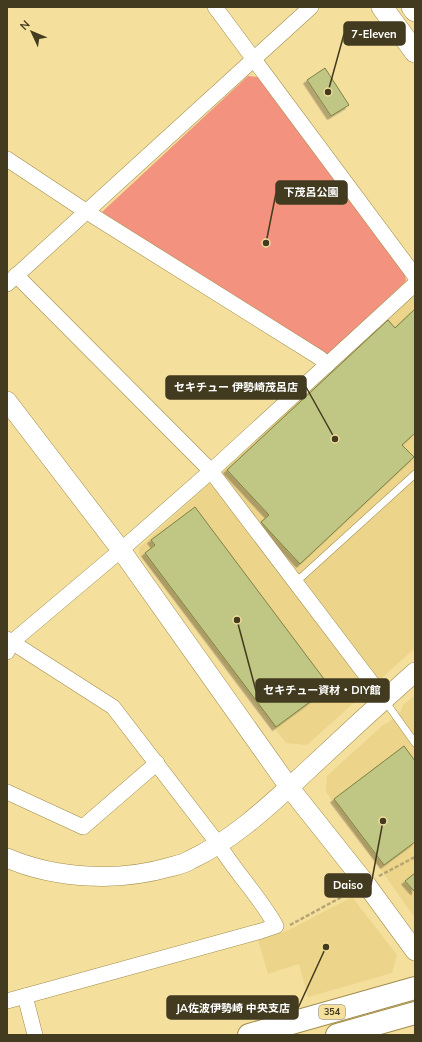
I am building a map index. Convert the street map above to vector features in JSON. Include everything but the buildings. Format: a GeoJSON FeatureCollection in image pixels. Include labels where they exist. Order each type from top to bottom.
{"type":"FeatureCollection","features":[{"type":"Feature","properties":{"kind":"highway","name":"354"},"geometry":{"type":"LineString","coordinates":[[249,1035],[415,988]]}},
{"type":"Feature","properties":{"kind":"highway","name":"354"},"geometry":{"type":"LineString","coordinates":[[337,1035],[415,1013]]}},
{"type":"Feature","properties":{"kind":"main road"},"geometry":{"type":"LineString","coordinates":[[382,7],[415,52]]}},
{"type":"Feature","properties":{"kind":"main road"},"geometry":{"type":"LineString","coordinates":[[412,7],[415,11]]}},
{"type":"Feature","properties":{"kind":"street"},"geometry":{"type":"LineString","coordinates":[[214,7],[415,276]]}},
{"type":"Feature","properties":{"kind":"street"},"geometry":{"type":"LineString","coordinates":[[311,7],[12,280],[211,471],[384,700]]}},
{"type":"Feature","properties":{"kind":"street"},"geometry":{"type":"LineString","coordinates":[[7,159],[87,212],[320,358],[327,365]]}},
{"type":"Feature","properties":{"kind":"street"},"geometry":{"type":"LineString","coordinates":[[7,1001],[260,932],[276,926],[270,914],[230,862],[219,844],[113,707],[9,644],[121,550],[211,471],[415,284]]}},
{"type":"Feature","properties":{"kind":"street"},"geometry":{"type":"LineString","coordinates":[[7,401],[121,550],[289,787],[366,884],[415,951]]}},
{"type":"Feature","properties":{"kind":"street"},"geometry":{"type":"LineString","coordinates":[[7,858],[24,865],[54,872],[89,876],[116,876],[148,873],[189,861],[219,844],[289,787],[415,672]]}},
{"type":"Feature","properties":{"kind":"street"},"geometry":{"type":"LineString","coordinates":[[7,792],[82,827],[157,763]]}},
{"type":"Feature","properties":{"kind":"street"},"geometry":{"type":"LineString","coordinates":[[7,989],[25,996]]}},
{"type":"Feature","properties":{"kind":"street"},"geometry":{"type":"LineString","coordinates":[[25,996],[35,1035]]}},
{"type":"Feature","properties":{"kind":"lane"},"geometry":{"type":"LineString","coordinates":[[296,582],[415,474]]}},
{"type":"Feature","properties":{"kind":"lane"},"geometry":{"type":"LineString","coordinates":[[384,700],[415,743]]}},
{"type":"Feature","properties":{"kind":"path"},"geometry":{"type":"LineString","coordinates":[[379,876],[415,857]]}},
{"type":"Feature","properties":{"kind":"path"},"geometry":{"type":"LineString","coordinates":[[288,926],[353,892]]}},
{"type":"Feature","properties":{"kind":"shaded area"},"geometry":{"type":"Polygon","coordinates":[[[248,76],[258,77],[405,274],[406,281],[328,354],[322,353],[102,212],[248,76]]]}},
{"type":"Feature","properties":{"kind":"shaded area"},"geometry":{"type":"Polygon","coordinates":[[[415,293],[415,648],[307,745],[286,743],[139,554],[139,548],[415,293]]]}},
{"type":"Feature","properties":{"kind":"shaded area"},"geometry":{"type":"Polygon","coordinates":[[[415,695],[415,918],[326,792],[327,776],[383,725],[389,722],[401,711],[403,705],[415,695]]]}},
{"type":"Feature","properties":{"kind":"shaded area"},"geometry":{"type":"Polygon","coordinates":[[[352,897],[397,955],[392,973],[308,997],[299,964],[268,974],[258,940],[289,930],[352,897]]]}},
{"type":"Feature","properties":{"kind":"place","name":"7-Eleven"},"geometry":{"type":"Point","coordinates":[328,92]}},
{"type":"Feature","properties":{"kind":"place","name":"下茂呂公園"},"geometry":{"type":"Point","coordinates":[266,243]}},
{"type":"Feature","properties":{"kind":"place","name":"セキチュー 伊勢崎茂呂店"},"geometry":{"type":"Point","coordinates":[335,439]}},
{"type":"Feature","properties":{"kind":"place","name":"セキチュー資材・DIY館"},"geometry":{"type":"Point","coordinates":[237,620]}},
{"type":"Feature","properties":{"kind":"place","name":"Daiso"},"geometry":{"type":"Point","coordinates":[383,821]}},
{"type":"Feature","properties":{"kind":"place","name":"JA佐波伊勢崎 中央支店"},"geometry":{"type":"Point","coordinates":[326,947]}}]}
